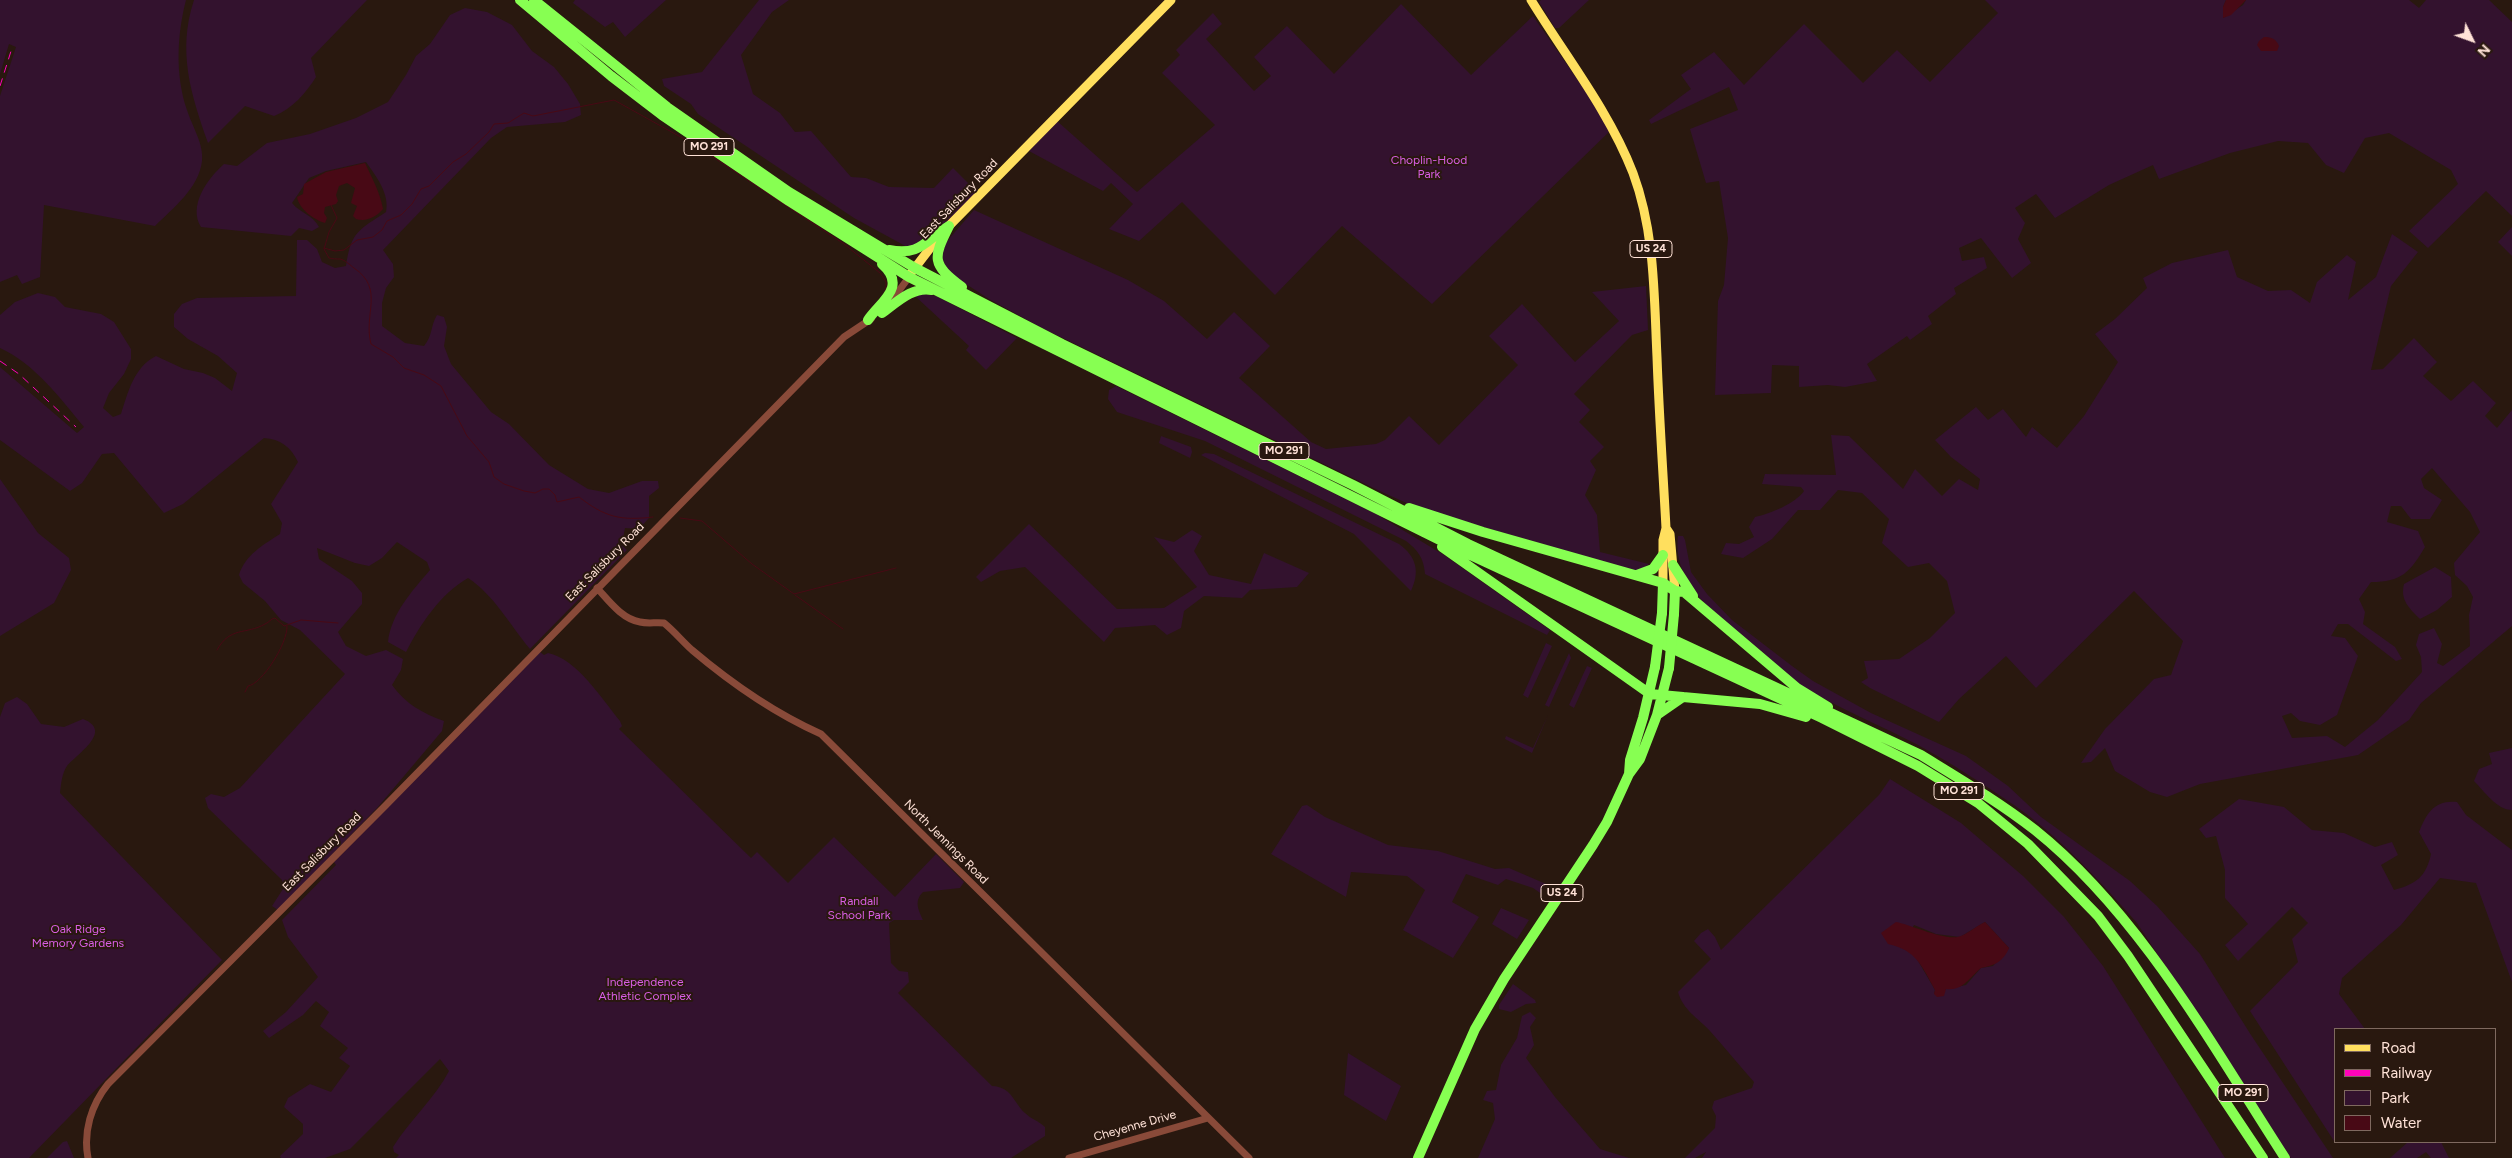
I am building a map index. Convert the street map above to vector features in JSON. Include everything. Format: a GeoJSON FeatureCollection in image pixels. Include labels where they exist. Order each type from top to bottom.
{"type":"FeatureCollection","features":[{"type":"Feature","properties":{"kind":"highway","name":"MO 291"},"geometry":{"type":"LineString","coordinates":[[520,0],[604,70],[662,115],[909,277],[1400,520],[1918,766],[1978,803],[2028,844],[2098,916],[2128,956],[2262,1158]]}},
{"type":"Feature","properties":{"kind":"highway","name":"MO 291"},"geometry":{"type":"LineString","coordinates":[[534,0],[667,107],[789,192],[915,268],[1468,544],[1921,755],[1980,790],[2036,831],[2085,877],[2137,938],[2172,984],[2285,1158]]}},
{"type":"Feature","properties":{"kind":"highway"},"geometry":{"type":"LineString","coordinates":[[882,248],[909,252],[917,250],[949,226]]}},
{"type":"Feature","properties":{"kind":"highway"},"geometry":{"type":"LineString","coordinates":[[949,226],[938,247],[936,257],[938,265],[943,272],[982,303]]}},
{"type":"Feature","properties":{"kind":"highway"},"geometry":{"type":"LineString","coordinates":[[858,245],[884,266],[892,280],[889,296],[868,320]]}},
{"type":"Feature","properties":{"kind":"highway"},"geometry":{"type":"LineString","coordinates":[[882,313],[916,290],[927,289],[941,293]]}},
{"type":"Feature","properties":{"kind":"highway"},"geometry":{"type":"LineString","coordinates":[[1353,485],[1448,522],[1637,575],[1663,583],[1675,591],[1684,592],[1797,688],[1845,719]]}},
{"type":"Feature","properties":{"kind":"highway"},"geometry":{"type":"LineString","coordinates":[[1400,520],[1413,532],[1447,549],[1471,565],[1636,685],[1649,699],[1663,696],[1760,704],[1779,708],[1859,737]]}},
{"type":"Feature","properties":{"kind":"highway"},"geometry":{"type":"LineString","coordinates":[[1637,575],[1653,569],[1663,554]]}},
{"type":"Feature","properties":{"kind":"highway"},"geometry":{"type":"LineString","coordinates":[[1673,565],[1686,588],[1700,605]]}},
{"type":"Feature","properties":{"kind":"highway","name":"US 24"},"geometry":{"type":"LineString","coordinates":[[1629,774],[1630,760],[1649,699],[1655,667],[1662,613],[1663,583]]}},
{"type":"Feature","properties":{"kind":"highway","name":"US 24"},"geometry":{"type":"LineString","coordinates":[[1418,1158],[1474,1029],[1504,979],[1594,845],[1629,774],[1640,759],[1657,715],[1669,668],[1675,591]]}},
{"type":"Feature","properties":{"kind":"highway"},"geometry":{"type":"LineString","coordinates":[[1657,715],[1684,697]]}},
{"type":"Feature","properties":{"kind":"main road","name":"East Salisbury Road"},"geometry":{"type":"LineString","coordinates":[[909,277],[933,242],[1171,0]]}},
{"type":"Feature","properties":{"kind":"main road","name":"US 24"},"geometry":{"type":"LineString","coordinates":[[1532,0],[1618,140],[1632,172],[1644,208],[1652,260],[1666,528],[1663,540],[1663,583]]}},
{"type":"Feature","properties":{"kind":"main road","name":"US 24"},"geometry":{"type":"LineString","coordinates":[[1666,528],[1670,534],[1675,591]]}},
{"type":"Feature","properties":{"kind":"street","name":"East Salisbury Road"},"geometry":{"type":"LineString","coordinates":[[88,1158],[86,1136],[91,1112],[96,1100],[108,1084],[380,812],[596,588],[844,337],[868,320],[882,313],[909,277]]}},
{"type":"Feature","properties":{"kind":"street","name":"North Jennings Road"},"geometry":{"type":"LineString","coordinates":[[596,588],[624,615],[632,620],[664,623],[691,649],[724,674],[788,719],[820,734],[1249,1158]]}},
{"type":"Feature","properties":{"kind":"street","name":"Cheyenne Drive"},"geometry":{"type":"LineString","coordinates":[[1069,1158],[1208,1118]]}},
{"type":"Feature","properties":{"kind":"green space"},"geometry":{"type":"Polygon","coordinates":[[[0,0],[186,0],[179,41],[179,69],[183,97],[202,155],[200,171],[191,189],[155,226],[44,205],[40,277],[22,284],[17,275],[0,282],[0,96],[16,47],[9,44],[0,74],[0,0]]]}},
{"type":"Feature","properties":{"kind":"green space"},"geometry":{"type":"Polygon","coordinates":[[[194,0],[367,0],[311,58],[316,77],[293,105],[274,116],[245,106],[208,143],[196,108],[186,55],[189,19],[194,0]]]}},
{"type":"Feature","properties":{"kind":"green space"},"geometry":{"type":"Polygon","coordinates":[[[575,0],[666,0],[625,37],[613,22],[605,27],[573,3],[575,0]]]}},
{"type":"Feature","properties":{"kind":"green space"},"geometry":{"type":"Polygon","coordinates":[[[759,0],[789,0],[772,12],[741,55],[753,94],[780,113],[795,132],[811,131],[851,177],[866,178],[889,187],[934,188],[953,168],[978,193],[921,244],[909,248],[854,218],[698,114],[691,104],[664,86],[662,79],[702,72],[759,0]]]}},
{"type":"Feature","properties":{"kind":"green space"},"geometry":{"type":"Polygon","coordinates":[[[1541,0],[1589,0],[1559,28],[1555,28],[1539,2],[1541,0]]]}},
{"type":"Feature","properties":{"kind":"green space"},"geometry":{"type":"Polygon","coordinates":[[[1985,0],[2226,0],[2223,7],[2223,18],[2243,5],[2246,0],[2409,0],[2419,8],[2426,0],[2489,0],[2512,22],[2512,216],[2486,191],[2428,248],[2409,231],[2458,184],[2451,170],[2389,133],[2365,138],[2344,173],[2326,165],[2308,143],[2278,141],[2230,153],[2159,179],[2153,165],[2109,185],[2055,218],[2036,194],[2015,208],[2025,223],[2018,239],[2031,263],[2012,278],[1981,238],[1959,248],[1962,261],[1984,257],[1987,268],[1954,288],[1956,294],[1928,316],[1932,324],[1910,340],[1907,336],[1867,364],[1877,381],[1845,387],[1828,385],[1799,387],[1799,366],[1772,365],[1771,393],[1715,395],[1718,301],[1724,285],[1728,238],[1719,181],[1706,183],[1690,129],[1738,110],[1729,87],[1651,124],[1649,120],[1691,89],[1681,75],[1714,52],[1744,85],[1804,24],[1863,83],[1897,50],[1930,82],[1998,13],[1985,0]]]}},
{"type":"Feature","properties":{"kind":"green space","name":"Choplin-Hood Park"},"geometry":{"type":"Polygon","coordinates":[[[1401,4],[1471,75],[1533,16],[1612,129],[1432,304],[1342,226],[1275,295],[1182,202],[1139,241],[1109,229],[1133,204],[1111,183],[1103,191],[1029,151],[1057,121],[1137,192],[1215,125],[1162,73],[1180,55],[1176,50],[1213,13],[1222,24],[1206,39],[1254,91],[1271,76],[1254,57],[1287,26],[1334,74],[1401,4]]]}},
{"type":"Feature","properties":{"kind":"green space"},"geometry":{"type":"Polygon","coordinates":[[[465,8],[487,12],[512,25],[532,51],[554,67],[568,84],[580,104],[581,115],[565,122],[507,127],[491,138],[383,250],[393,264],[394,277],[386,288],[382,303],[382,326],[405,343],[424,346],[429,338],[437,315],[444,317],[447,327],[444,346],[451,364],[491,412],[509,424],[549,465],[588,489],[609,493],[642,481],[658,481],[659,488],[649,496],[649,518],[639,529],[625,528],[623,538],[618,542],[627,550],[530,649],[494,602],[468,578],[440,601],[418,631],[406,652],[388,642],[390,632],[403,603],[430,570],[427,562],[397,542],[382,558],[369,566],[355,563],[317,548],[319,559],[352,581],[362,593],[362,604],[338,632],[346,646],[366,656],[386,650],[403,659],[401,670],[392,685],[403,698],[415,707],[444,721],[442,731],[377,808],[278,910],[272,906],[283,889],[282,880],[208,808],[205,798],[211,794],[224,797],[240,788],[345,674],[300,630],[281,620],[265,601],[243,583],[239,575],[250,556],[280,534],[282,523],[271,504],[298,462],[292,452],[280,442],[264,438],[183,504],[164,513],[114,453],[102,454],[82,483],[70,491],[0,440],[0,367],[77,433],[84,427],[36,372],[0,348],[0,315],[15,302],[38,293],[55,297],[65,307],[101,314],[114,322],[131,349],[131,359],[124,374],[109,393],[103,408],[113,417],[121,414],[129,389],[137,373],[148,361],[156,356],[184,369],[215,378],[232,391],[237,373],[218,356],[188,339],[174,327],[174,314],[182,304],[197,298],[296,296],[297,240],[307,240],[317,249],[322,262],[335,268],[346,266],[354,238],[363,228],[386,212],[387,205],[381,185],[366,162],[326,171],[309,178],[292,203],[319,227],[312,231],[299,228],[291,236],[201,227],[197,210],[201,193],[211,177],[224,164],[237,166],[267,143],[310,134],[356,118],[388,102],[416,56],[430,44],[450,15],[465,8]]]}},
{"type":"Feature","properties":{"kind":"green space"},"geometry":{"type":"Polygon","coordinates":[[[974,210],[1128,280],[1164,301],[1207,339],[1234,312],[1270,346],[1239,378],[1311,442],[1326,449],[1376,444],[1385,440],[1409,416],[1439,445],[1518,365],[1489,336],[1522,304],[1575,362],[1619,321],[1592,292],[1646,286],[1648,330],[1632,335],[1574,394],[1590,410],[1579,422],[1604,447],[1590,461],[1596,470],[1585,495],[1597,515],[1600,552],[1649,564],[1640,571],[1631,570],[1418,508],[1042,328],[989,299],[946,271],[940,265],[942,247],[974,210]]]}},
{"type":"Feature","properties":{"kind":"green space"},"geometry":{"type":"Polygon","coordinates":[[[2512,227],[2512,256],[2498,242],[2512,227]]]}},
{"type":"Feature","properties":{"kind":"green space"},"geometry":{"type":"Polygon","coordinates":[[[2392,234],[2418,252],[2391,286],[2371,370],[2383,369],[2414,338],[2437,362],[2423,376],[2451,401],[2473,381],[2496,403],[2485,416],[2497,428],[2512,410],[2512,626],[2421,703],[2409,720],[2358,755],[2200,784],[2167,797],[2150,792],[2115,771],[2105,748],[2091,762],[2081,763],[2105,729],[2154,679],[2171,675],[2183,641],[2134,591],[2036,688],[2006,656],[1959,699],[1939,722],[1870,688],[1861,682],[1868,678],[1864,661],[1899,659],[1930,638],[1955,613],[1947,581],[1929,563],[1908,567],[1882,543],[1889,519],[1862,493],[1838,490],[1820,510],[1798,510],[1772,539],[1743,558],[1721,554],[1726,543],[1739,544],[1754,537],[1749,527],[1755,517],[1782,507],[1795,500],[1804,491],[1801,487],[1762,484],[1765,474],[1836,475],[1831,435],[1849,436],[1903,489],[1915,469],[1942,496],[1959,479],[1978,490],[1980,479],[1951,457],[1935,440],[1976,407],[1988,420],[2003,409],[2026,437],[2032,427],[2057,448],[2084,416],[2118,362],[2095,334],[2115,319],[2147,288],[2143,278],[2172,263],[2228,250],[2237,277],[2268,291],[2291,290],[2310,303],[2317,282],[2347,255],[2356,262],[2348,300],[2376,277],[2392,234]],[[2432,468],[2421,479],[2424,488],[2442,500],[2430,519],[2411,519],[2401,506],[2391,506],[2387,522],[2418,531],[2425,547],[2415,563],[2404,574],[2398,578],[2382,582],[2371,582],[2359,599],[2365,612],[2363,624],[2395,647],[2402,659],[2396,661],[2348,624],[2338,624],[2331,636],[2345,638],[2358,656],[2337,715],[2320,725],[2300,721],[2291,713],[2282,716],[2292,738],[2327,736],[2345,747],[2378,720],[2422,672],[2421,657],[2416,645],[2419,634],[2434,628],[2442,644],[2437,663],[2443,666],[2470,646],[2469,615],[2473,597],[2467,586],[2455,575],[2454,563],[2480,532],[2470,512],[2432,468]]]}},
{"type":"Feature","properties":{"kind":"green space"},"geometry":{"type":"Polygon","coordinates":[[[924,294],[936,296],[1017,338],[986,370],[966,350],[969,346],[915,296],[924,294]]]}},
{"type":"Feature","properties":{"kind":"green space"},"geometry":{"type":"Polygon","coordinates":[[[1116,386],[1376,514],[1444,555],[1550,630],[1547,635],[1425,574],[1420,555],[1406,541],[1205,441],[1117,412],[1108,399],[1109,390],[1116,386]]]}},
{"type":"Feature","properties":{"kind":"green space"},"geometry":{"type":"Polygon","coordinates":[[[1161,436],[1191,447],[1190,458],[1159,443],[1161,436]]]}},
{"type":"Feature","properties":{"kind":"green space"},"geometry":{"type":"Polygon","coordinates":[[[1205,453],[1214,454],[1399,544],[1410,554],[1415,565],[1414,584],[1411,591],[1354,534],[1201,455],[1205,453]]]}},
{"type":"Feature","properties":{"kind":"green space"},"geometry":{"type":"Polygon","coordinates":[[[0,479],[38,533],[69,558],[71,570],[54,603],[0,636],[0,479]]]}},
{"type":"Feature","properties":{"kind":"green space"},"geometry":{"type":"Polygon","coordinates":[[[1029,524],[1117,609],[1164,608],[1197,587],[1154,537],[1174,542],[1192,530],[1202,536],[1194,551],[1209,575],[1251,584],[1264,553],[1309,573],[1297,587],[1250,590],[1242,598],[1204,596],[1184,611],[1181,628],[1167,635],[1155,625],[1115,628],[1104,642],[1025,567],[1000,571],[981,582],[976,577],[1029,524]]]}},
{"type":"Feature","properties":{"kind":"green space"},"geometry":{"type":"Polygon","coordinates":[[[1678,536],[1683,536],[1685,540],[1691,572],[1707,594],[1732,620],[1813,681],[1871,713],[1966,756],[2008,786],[2041,817],[2130,881],[2157,906],[2200,954],[2251,1035],[2333,1158],[2291,1158],[2137,923],[2063,845],[2014,805],[1955,766],[1918,745],[1817,695],[1786,674],[1703,602],[1683,571],[1678,554],[1678,536]]]}},
{"type":"Feature","properties":{"kind":"green space"},"geometry":{"type":"Polygon","coordinates":[[[2435,567],[2451,577],[2452,597],[2437,610],[2420,619],[2404,599],[2404,584],[2435,567]]]}},
{"type":"Feature","properties":{"kind":"green space"},"geometry":{"type":"Polygon","coordinates":[[[1546,643],[1552,646],[1528,698],[1523,695],[1546,643]]]}},
{"type":"Feature","properties":{"kind":"green space","name":"Independence Athletic Complex"},"geometry":{"type":"Polygon","coordinates":[[[540,652],[544,655],[548,653],[559,657],[579,671],[620,721],[622,726],[619,729],[751,858],[757,852],[788,883],[834,837],[895,897],[936,854],[964,882],[960,888],[923,892],[918,899],[918,909],[923,920],[894,920],[889,923],[891,963],[899,971],[908,972],[909,982],[898,993],[992,1086],[999,1087],[1008,1092],[1025,1113],[1045,1127],[1045,1136],[1011,1158],[396,1158],[399,1155],[394,1152],[393,1147],[437,1090],[449,1071],[440,1059],[350,1149],[325,1158],[281,1158],[280,1156],[303,1134],[303,1124],[284,1107],[288,1098],[310,1084],[331,1092],[350,1066],[339,1058],[348,1048],[320,1026],[329,1012],[316,1001],[303,1015],[269,1038],[263,1031],[286,1012],[318,977],[288,937],[282,920],[336,865],[334,862],[540,652]]]}},
{"type":"Feature","properties":{"kind":"green space"},"geometry":{"type":"Polygon","coordinates":[[[1569,653],[1571,658],[1549,707],[1545,705],[1569,653]]]}},
{"type":"Feature","properties":{"kind":"green space"},"geometry":{"type":"Polygon","coordinates":[[[1587,666],[1592,668],[1574,708],[1569,705],[1587,666]]]}},
{"type":"Feature","properties":{"kind":"green space","name":"Oak Ridge Memory Gardens"},"geometry":{"type":"Polygon","coordinates":[[[17,697],[27,704],[41,724],[64,727],[83,719],[92,724],[95,730],[94,736],[85,749],[65,769],[60,793],[222,960],[29,1158],[0,1158],[0,717],[5,703],[17,697]]]}},
{"type":"Feature","properties":{"kind":"green space"},"geometry":{"type":"Polygon","coordinates":[[[1548,715],[1532,753],[1505,739],[1506,736],[1533,748],[1548,715]]]}},
{"type":"Feature","properties":{"kind":"green space"},"geometry":{"type":"Polygon","coordinates":[[[2512,748],[2512,810],[2501,807],[2486,795],[2474,781],[2479,769],[2492,764],[2489,753],[2512,748]]]}},
{"type":"Feature","properties":{"kind":"green space"},"geometry":{"type":"Polygon","coordinates":[[[1890,779],[1961,823],[2023,876],[2064,917],[2103,966],[2225,1158],[1702,1158],[1706,1152],[1695,1158],[1685,1158],[1715,1128],[1716,1116],[1712,1108],[1714,1101],[1752,1088],[1754,1082],[1710,1031],[1687,1009],[1680,998],[1678,992],[1711,959],[1694,941],[1701,933],[1708,929],[1715,937],[1721,950],[1879,795],[1890,779]],[[1985,922],[1960,937],[1936,934],[1914,925],[1902,947],[1914,954],[1935,990],[1934,994],[1946,989],[1966,985],[1981,968],[1993,966],[2009,948],[1985,922]]]}},
{"type":"Feature","properties":{"kind":"green space"},"geometry":{"type":"Polygon","coordinates":[[[2239,799],[2284,807],[2312,830],[2344,833],[2375,847],[2392,842],[2398,855],[2381,865],[2394,890],[2408,885],[2419,878],[2429,862],[2431,854],[2419,832],[2428,814],[2442,803],[2457,802],[2466,815],[2512,850],[2512,982],[2476,883],[2440,878],[2401,925],[2342,978],[2339,994],[2364,1028],[2334,1028],[2334,1141],[2250,1011],[2298,962],[2292,939],[2308,923],[2292,907],[2238,961],[2225,945],[2248,924],[2225,898],[2225,870],[2216,836],[2206,838],[2199,829],[2239,799]]]}},
{"type":"Feature","properties":{"kind":"green space"},"geometry":{"type":"Polygon","coordinates":[[[1307,805],[1325,817],[1388,845],[1438,851],[1495,869],[1509,868],[1553,887],[1546,897],[1533,888],[1506,879],[1498,885],[1466,874],[1452,902],[1479,917],[1453,958],[1403,930],[1425,890],[1407,876],[1351,872],[1346,897],[1271,854],[1302,806],[1307,805]]]}},
{"type":"Feature","properties":{"kind":"green space"},"geometry":{"type":"Polygon","coordinates":[[[1501,908],[1529,920],[1517,939],[1492,924],[1501,908]]]}},
{"type":"Feature","properties":{"kind":"green space"},"geometry":{"type":"Polygon","coordinates":[[[1513,984],[1535,1000],[1536,1003],[1526,1004],[1511,1012],[1499,1009],[1499,1005],[1513,984]]]}},
{"type":"Feature","properties":{"kind":"green space"},"geometry":{"type":"Polygon","coordinates":[[[1530,1012],[1536,1018],[1530,1027],[1534,1045],[1526,1058],[1555,1097],[1600,1149],[1629,1158],[1478,1158],[1495,1119],[1493,1103],[1483,1100],[1487,1091],[1496,1090],[1501,1065],[1517,1038],[1522,1016],[1530,1012]]]}},
{"type":"Feature","properties":{"kind":"green space"},"geometry":{"type":"Polygon","coordinates":[[[1348,1053],[1401,1086],[1386,1121],[1344,1095],[1348,1053]]]}},
{"type":"Feature","properties":{"kind":"green space"},"geometry":{"type":"Polygon","coordinates":[[[67,1141],[74,1158],[47,1158],[63,1142],[67,1141]]]}},
{"type":"Feature","properties":{"kind":"green space"},"geometry":{"type":"Polygon","coordinates":[[[2407,1143],[2442,1143],[2449,1158],[2431,1158],[2426,1152],[2417,1158],[2390,1158],[2407,1143]]]}},
{"type":"Feature","properties":{"kind":"water"},"geometry":{"type":"Polygon","coordinates":[[[2226,0],[2246,0],[2231,15],[2223,18],[2223,7],[2226,0]]]}},
{"type":"Feature","properties":{"kind":"water"},"geometry":{"type":"Polygon","coordinates":[[[2264,37],[2271,38],[2277,42],[2279,46],[2277,51],[2261,51],[2257,45],[2264,37]]]}},
{"type":"Feature","properties":{"kind":"water"},"geometry":{"type":"Polygon","coordinates":[[[365,163],[382,203],[383,209],[377,214],[368,219],[360,220],[353,216],[357,206],[351,203],[355,188],[347,183],[339,186],[336,204],[325,207],[324,213],[327,218],[325,223],[312,217],[301,206],[297,197],[303,194],[304,184],[326,172],[365,163]]]}},
{"type":"Feature","properties":{"kind":"water"},"geometry":{"type":"Polygon","coordinates":[[[1896,922],[1938,935],[1955,937],[1964,935],[1985,922],[2009,948],[1998,962],[1981,968],[1961,986],[1946,989],[1944,996],[1937,997],[1934,994],[1935,990],[1917,960],[1905,950],[1888,944],[1881,933],[1896,922]]]}},
{"type":"Feature","properties":{"kind":"waterway"},"geometry":{"type":"LineString","coordinates":[[324,248],[335,251],[344,250],[357,240],[373,237],[382,230],[387,221],[401,215],[412,204],[421,189],[429,186],[453,162],[466,154],[489,132],[494,124],[508,123],[524,113],[533,116],[614,100],[695,145],[844,244],[880,273],[886,282],[886,290]]}},
{"type":"Feature","properties":{"kind":"waterway"},"geometry":{"type":"LineString","coordinates":[[331,205],[337,218],[329,232],[324,249],[329,258],[346,261],[363,276],[369,285],[371,293],[369,322],[371,344],[393,357],[404,368],[424,375],[441,386],[467,436],[489,462],[494,477],[504,484],[524,491],[535,493],[543,489],[549,489],[555,495],[557,502],[579,497],[588,504],[613,516],[622,518],[653,517]]}},
{"type":"Feature","properties":{"kind":"waterway"},"geometry":{"type":"LineString","coordinates":[[680,518],[702,521],[752,564],[794,594],[896,568]]}},
{"type":"Feature","properties":{"kind":"waterway"},"geometry":{"type":"LineString","coordinates":[[795,595],[843,629]]}},
{"type":"Feature","properties":{"kind":"waterway"},"geometry":{"type":"LineString","coordinates":[[217,650],[227,637],[258,627],[275,618],[284,626],[301,620],[338,623]]}},
{"type":"Feature","properties":{"kind":"waterway"},"geometry":{"type":"LineString","coordinates":[[245,692],[248,686],[254,684],[273,662],[283,642],[287,626]]}},
{"type":"Feature","properties":{"kind":"railway"},"geometry":{"type":"LineString","coordinates":[[0,86],[12,48]]}},
{"type":"Feature","properties":{"kind":"railway"},"geometry":{"type":"LineString","coordinates":[[0,361],[19,374],[76,427]]}},
{"type":"Feature","properties":{"kind":"park label","name":"Randall School Park"},"geometry":{"type":"Point","coordinates":[859,908]}}]}
